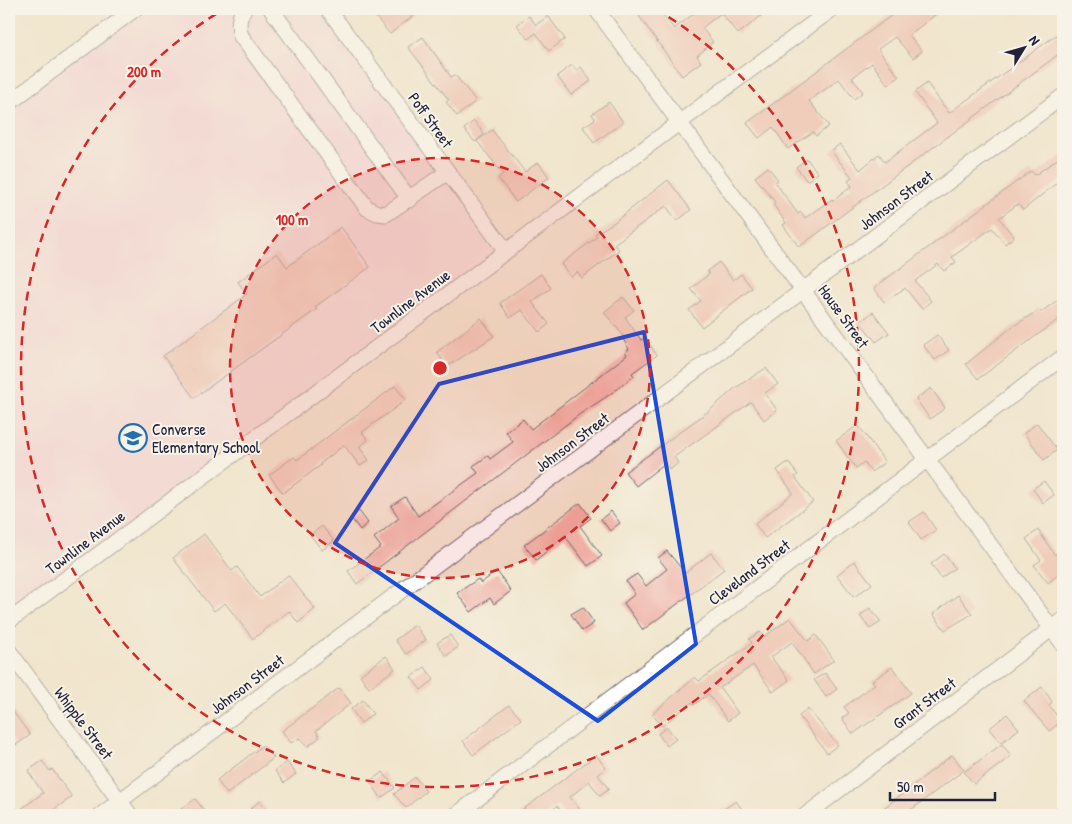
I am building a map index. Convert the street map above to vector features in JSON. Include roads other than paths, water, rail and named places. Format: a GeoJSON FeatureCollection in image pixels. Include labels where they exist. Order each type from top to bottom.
{"type":"FeatureCollection","features":[{"type":"Feature","properties":{"kind":"street"},"geometry":{"type":"LineString","coordinates":[[9,103],[136,9]]}},
{"type":"Feature","properties":{"kind":"street"},"geometry":{"type":"LineString","coordinates":[[244,9],[240,14],[238,26],[241,36],[367,208],[377,214],[386,214],[410,200],[448,172]]}},
{"type":"Feature","properties":{"kind":"street"},"geometry":{"type":"LineString","coordinates":[[271,9],[410,200]]}},
{"type":"Feature","properties":{"kind":"street","name":"Poff Street"},"geometry":{"type":"LineString","coordinates":[[328,9],[506,251]]}},
{"type":"Feature","properties":{"kind":"street","name":"House Street"},"geometry":{"type":"LineString","coordinates":[[596,9],[928,459],[1057,624],[1063,644]]}},
{"type":"Feature","properties":{"kind":"street","name":"Townline Avenue"},"geometry":{"type":"LineString","coordinates":[[9,620],[832,9]]}},
{"type":"Feature","properties":{"kind":"street","name":"Johnson Street"},"geometry":{"type":"LineString","coordinates":[[101,815],[1063,96]]}},
{"type":"Feature","properties":{"kind":"street","name":"Cleveland Street"},"geometry":{"type":"LineString","coordinates":[[456,815],[1063,357]]}},
{"type":"Feature","properties":{"kind":"street","name":"Grant Street"},"geometry":{"type":"LineString","coordinates":[[806,815],[1057,624]]}},
{"type":"Feature","properties":{"kind":"street","name":"Whipple Street"},"geometry":{"type":"LineString","coordinates":[[9,651],[130,815]]}},
{"type":"Feature","properties":{"kind":"place","name":"Converse Elementary School"},"geometry":{"type":"Point","coordinates":[133,438]}}]}
